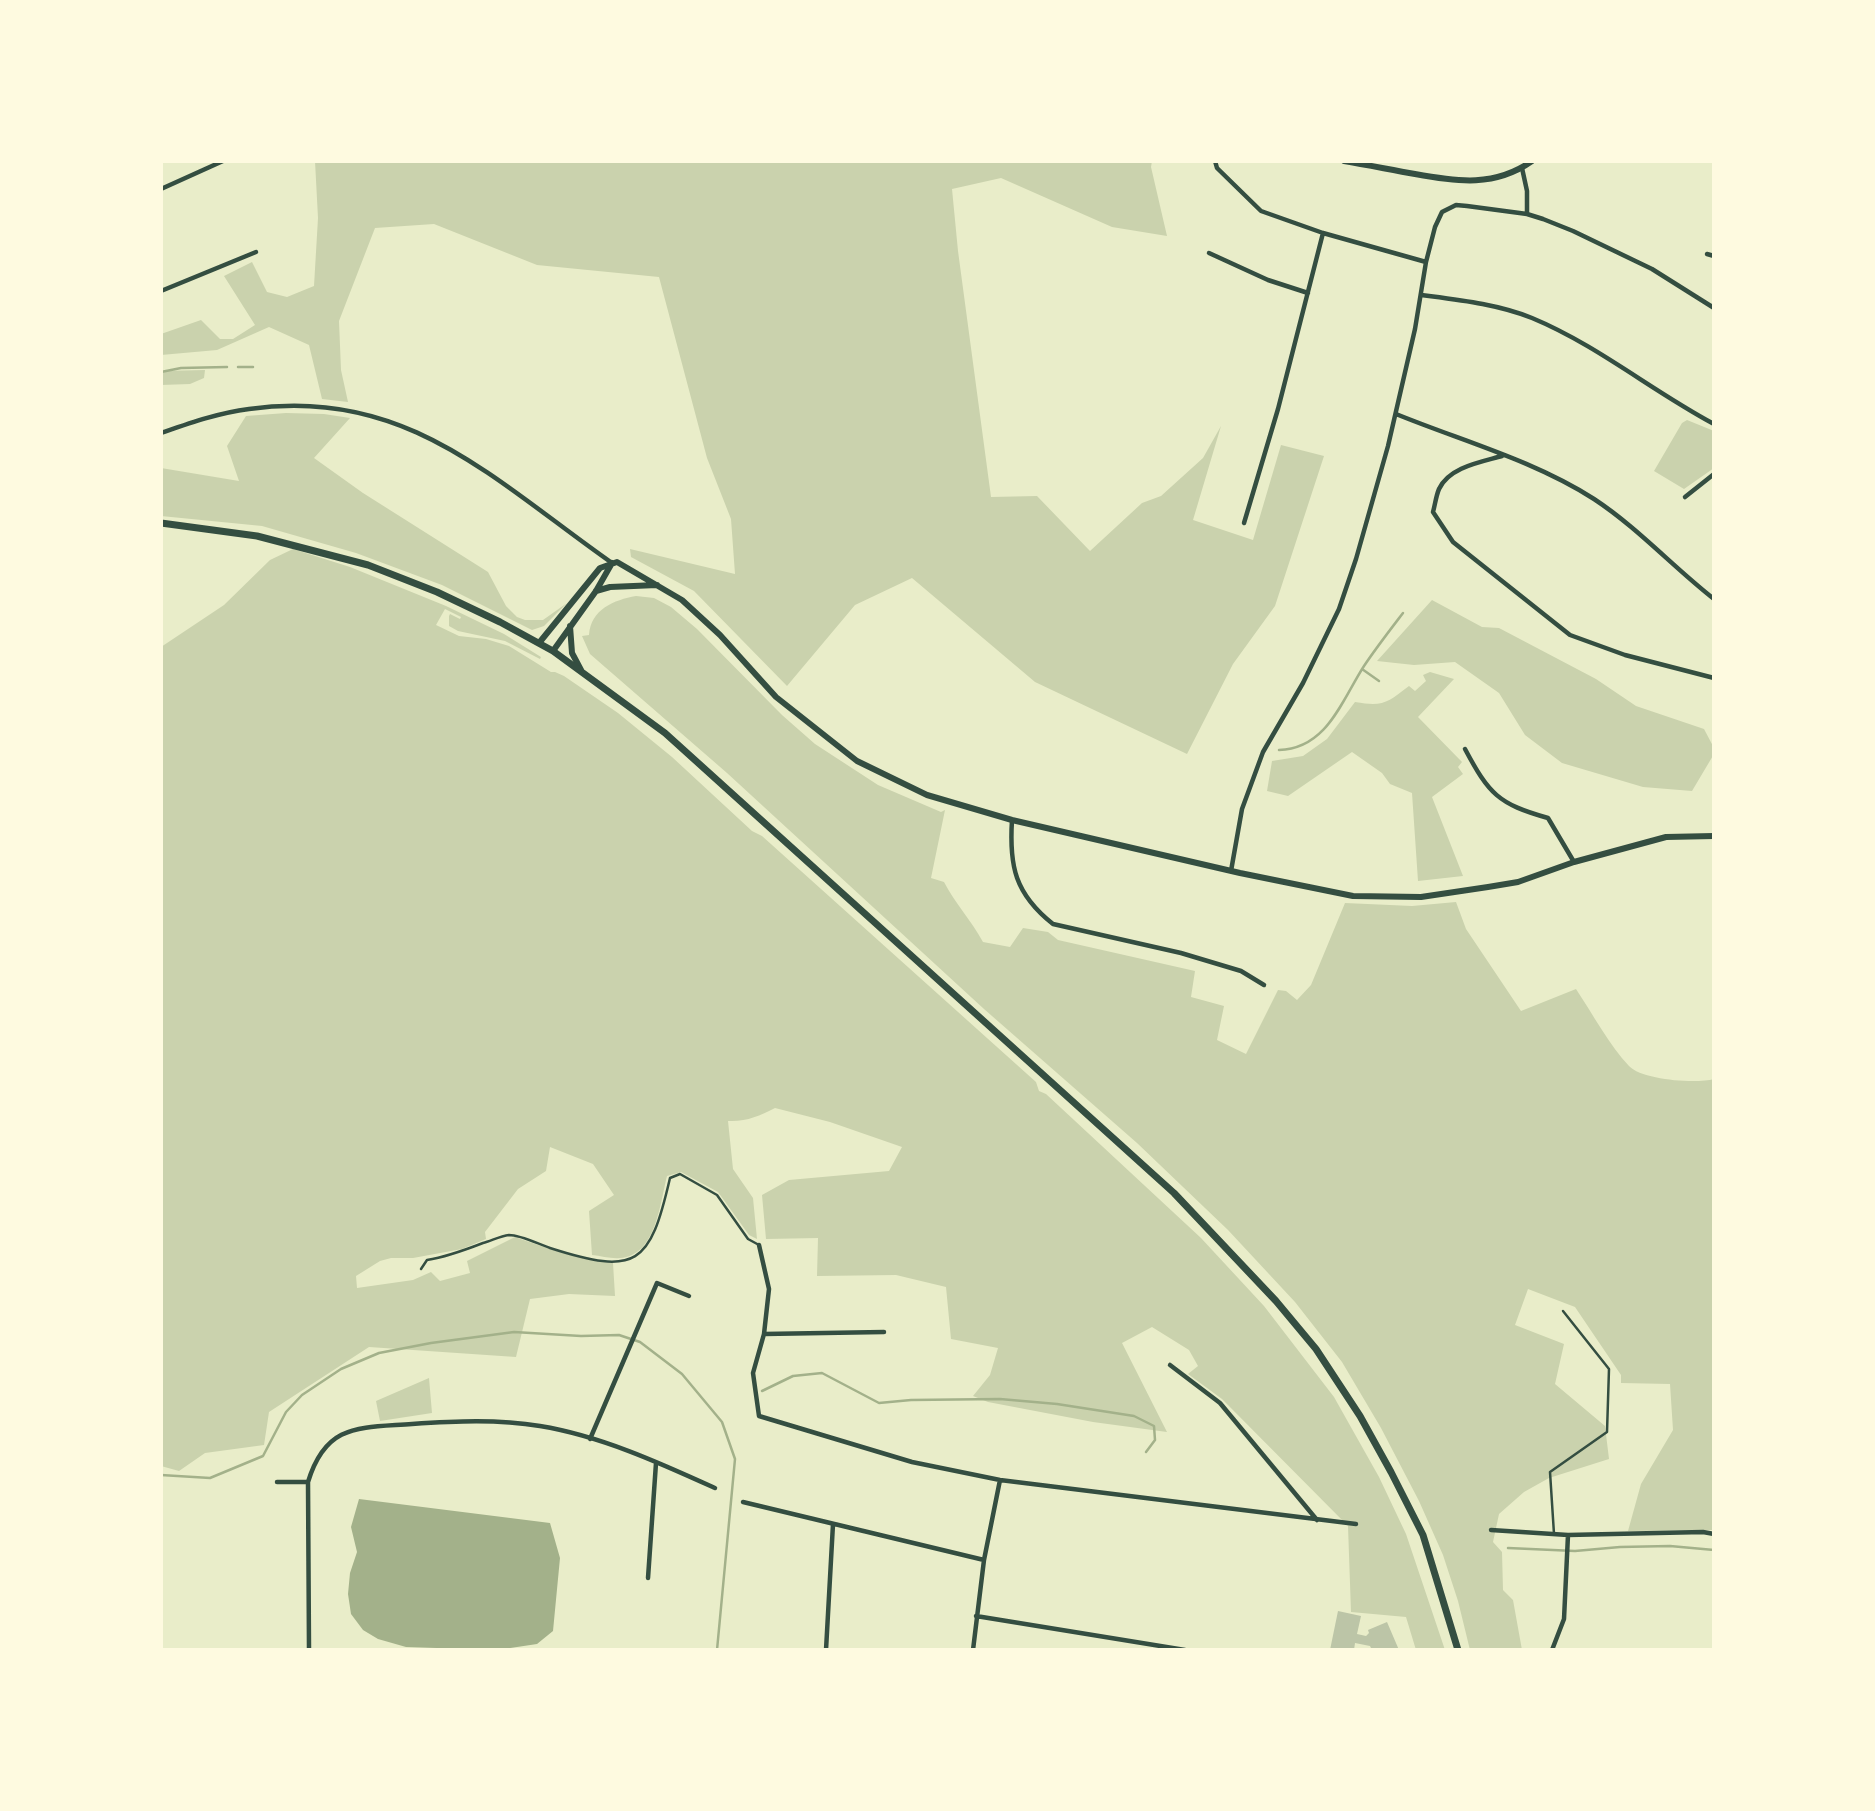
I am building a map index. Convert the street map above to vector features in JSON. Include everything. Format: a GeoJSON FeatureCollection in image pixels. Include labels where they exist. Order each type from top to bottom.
{"type":"FeatureCollection","features":[{"type":"Feature","properties":{"kind":"main road"},"geometry":{"type":"LineString","coordinates":[[161,523],[257,536],[368,565],[437,592],[552,651],[665,733],[1174,1193],[1276,1301],[1316,1349],[1360,1416],[1391,1472],[1423,1535],[1458,1650]]}},
{"type":"Feature","properties":{"kind":"street"},"geometry":{"type":"LineString","coordinates":[[161,189],[223,161]]}},
{"type":"Feature","properties":{"kind":"street"},"geometry":{"type":"LineString","coordinates":[[1215,161],[1217,168],[1261,211],[1324,233],[1426,262]]}},
{"type":"Feature","properties":{"kind":"street"},"geometry":{"type":"LineString","coordinates":[[1344,161],[1465,182],[1494,179],[1532,161]]}},
{"type":"Feature","properties":{"kind":"street"},"geometry":{"type":"LineString","coordinates":[[1522,168],[1527,191],[1527,214]]}},
{"type":"Feature","properties":{"kind":"street"},"geometry":{"type":"LineString","coordinates":[[1231,871],[1242,809],[1263,752],[1303,683],[1339,608],[1370,513],[1396,414],[1422,295],[1426,262],[1438,219],[1448,207],[1466,206],[1527,214],[1573,231],[1652,269],[1714,308]]}},
{"type":"Feature","properties":{"kind":"street"},"geometry":{"type":"LineString","coordinates":[[1244,523],[1324,233]]}},
{"type":"Feature","properties":{"kind":"street"},"geometry":{"type":"LineString","coordinates":[[161,291],[256,252]]}},
{"type":"Feature","properties":{"kind":"street"},"geometry":{"type":"LineString","coordinates":[[1209,253],[1268,280],[1308,293]]}},
{"type":"Feature","properties":{"kind":"street"},"geometry":{"type":"LineString","coordinates":[[1707,254],[1714,256]]}},
{"type":"Feature","properties":{"kind":"street"},"geometry":{"type":"LineString","coordinates":[[1422,295],[1483,303],[1532,318],[1580,343],[1714,424]]}},
{"type":"Feature","properties":{"kind":"street"},"geometry":{"type":"LineString","coordinates":[[161,433],[208,417],[270,407],[326,407],[375,416],[438,440],[478,465],[612,563],[624,565],[682,600],[720,635],[776,697],[857,761],[927,795],[1012,820],[1345,895],[1421,897],[1518,882],[1574,862],[1667,837],[1714,836]]}},
{"type":"Feature","properties":{"kind":"street"},"geometry":{"type":"LineString","coordinates":[[1396,414],[1502,456],[1519,460],[1594,499],[1646,539],[1714,599]]}},
{"type":"Feature","properties":{"kind":"street"},"geometry":{"type":"LineString","coordinates":[[1502,456],[1474,464],[1448,476],[1439,489],[1433,512],[1453,542],[1570,635],[1625,655],[1714,678]]}},
{"type":"Feature","properties":{"kind":"street"},"geometry":{"type":"LineString","coordinates":[[1685,497],[1714,474]]}},
{"type":"Feature","properties":{"kind":"street"},"geometry":{"type":"LineString","coordinates":[[552,651],[596,591],[612,563]]}},
{"type":"Feature","properties":{"kind":"street"},"geometry":{"type":"LineString","coordinates":[[539,643],[600,568],[612,563]]}},
{"type":"Feature","properties":{"kind":"street"},"geometry":{"type":"LineString","coordinates":[[596,591],[610,587],[657,585]]}},
{"type":"Feature","properties":{"kind":"street"},"geometry":{"type":"LineString","coordinates":[[570,625],[572,653],[581,670]]}},
{"type":"Feature","properties":{"kind":"street"},"geometry":{"type":"LineString","coordinates":[[1465,749],[1476,770],[1497,798],[1521,811],[1548,818],[1574,862]]}},
{"type":"Feature","properties":{"kind":"street"},"geometry":{"type":"LineString","coordinates":[[1012,820],[1010,845],[1016,879],[1039,913],[1053,924],[1181,953],[1241,971],[1264,985]]}},
{"type":"Feature","properties":{"kind":"street"},"geometry":{"type":"LineString","coordinates":[[759,1245],[769,1289],[764,1334],[753,1373],[759,1416],[912,1462],[1000,1480],[1356,1524]]}},
{"type":"Feature","properties":{"kind":"street"},"geometry":{"type":"LineString","coordinates":[[590,1439],[657,1283],[689,1296]]}},
{"type":"Feature","properties":{"kind":"street"},"geometry":{"type":"LineString","coordinates":[[764,1334],[884,1332]]}},
{"type":"Feature","properties":{"kind":"street"},"geometry":{"type":"LineString","coordinates":[[1170,1365],[1220,1403],[1318,1520]]}},
{"type":"Feature","properties":{"kind":"street"},"geometry":{"type":"LineString","coordinates":[[309,1650],[308,1482],[313,1464],[328,1441],[359,1428],[457,1421],[542,1426],[590,1439],[715,1488]]}},
{"type":"Feature","properties":{"kind":"street"},"geometry":{"type":"LineString","coordinates":[[648,1578],[656,1463]]}},
{"type":"Feature","properties":{"kind":"street"},"geometry":{"type":"LineString","coordinates":[[973,1650],[984,1560],[1000,1480]]}},
{"type":"Feature","properties":{"kind":"street"},"geometry":{"type":"LineString","coordinates":[[277,1482],[308,1482]]}},
{"type":"Feature","properties":{"kind":"street"},"geometry":{"type":"LineString","coordinates":[[743,1502],[984,1560]]}},
{"type":"Feature","properties":{"kind":"street"},"geometry":{"type":"LineString","coordinates":[[826,1650],[834,1524]]}},
{"type":"Feature","properties":{"kind":"street"},"geometry":{"type":"LineString","coordinates":[[1491,1530],[1568,1535],[1714,1534]]}},
{"type":"Feature","properties":{"kind":"street"},"geometry":{"type":"LineString","coordinates":[[1552,1650],[1564,1619],[1568,1535]]}},
{"type":"Feature","properties":{"kind":"street"},"geometry":{"type":"LineString","coordinates":[[976,1616],[1185,1650]]}},
{"type":"Feature","properties":{"kind":"lane"},"geometry":{"type":"LineString","coordinates":[[421,1269],[427,1260],[445,1257],[512,1235],[598,1262],[625,1261],[639,1254],[649,1243],[657,1228],[670,1178],[680,1174],[717,1195],[748,1239],[759,1245]]}},
{"type":"Feature","properties":{"kind":"lane"},"geometry":{"type":"LineString","coordinates":[[1554,1534],[1550,1472],[1607,1432],[1609,1369],[1563,1311]]}},
{"type":"Feature","properties":{"kind":"shaded area"},"geometry":{"type":"Polygon","coordinates":[[[315,161],[1152,161],[1151,167],[1167,236],[1112,227],[1001,178],[952,189],[991,497],[1037,496],[1090,551],[1142,503],[1161,496],[1203,458],[1221,426],[1193,520],[1253,540],[1281,445],[1324,456],[1275,606],[1233,664],[1187,754],[1035,682],[912,578],[855,605],[787,686],[694,591],[631,557],[630,549],[735,574],[731,519],[707,458],[659,277],[537,265],[434,224],[375,228],[339,321],[341,370],[348,402],[322,399],[309,345],[269,327],[217,350],[161,355],[161,334],[201,320],[220,339],[233,339],[255,325],[224,276],[252,262],[267,292],[287,297],[314,286],[318,218],[315,161]]]}},
{"type":"Feature","properties":{"kind":"shaded area"},"geometry":{"type":"Polygon","coordinates":[[[205,370],[204,378],[190,384],[161,385],[161,371],[205,370]]]}},
{"type":"Feature","properties":{"kind":"shaded area"},"geometry":{"type":"Polygon","coordinates":[[[286,413],[350,418],[314,458],[363,493],[488,572],[506,606],[517,617],[543,620],[567,603],[544,626],[532,630],[442,585],[356,553],[262,526],[161,516],[161,468],[239,481],[227,446],[246,416],[286,413]]]}},
{"type":"Feature","properties":{"kind":"shaded area"},"geometry":{"type":"Polygon","coordinates":[[[1687,420],[1714,431],[1714,468],[1684,489],[1654,471],[1682,423],[1687,420]]]}},
{"type":"Feature","properties":{"kind":"shaded area"},"geometry":{"type":"Polygon","coordinates":[[[293,549],[350,567],[446,606],[504,634],[541,657],[540,659],[505,641],[458,631],[449,626],[449,616],[461,617],[445,609],[436,625],[459,636],[486,639],[509,646],[551,672],[564,676],[618,713],[672,757],[752,831],[762,836],[1036,1082],[1039,1091],[1046,1094],[1201,1238],[1264,1306],[1334,1397],[1379,1477],[1406,1534],[1445,1650],[1416,1650],[1406,1617],[1351,1612],[1348,1526],[1222,1399],[1188,1374],[1198,1366],[1189,1350],[1152,1327],[1122,1343],[1167,1432],[1093,1422],[988,1402],[973,1396],[990,1375],[998,1348],[951,1339],[946,1287],[896,1275],[817,1276],[818,1238],[766,1239],[762,1195],[789,1180],[889,1171],[902,1147],[830,1122],[775,1108],[752,1118],[728,1121],[733,1169],[753,1198],[757,1239],[749,1235],[718,1192],[681,1172],[667,1176],[659,1213],[642,1248],[632,1255],[620,1258],[592,1255],[589,1211],[614,1195],[593,1164],[550,1147],[546,1171],[518,1189],[485,1232],[486,1239],[462,1249],[380,1261],[356,1276],[357,1288],[413,1280],[431,1272],[440,1281],[470,1273],[467,1261],[515,1237],[575,1256],[613,1263],[615,1296],[569,1294],[530,1299],[516,1357],[369,1347],[269,1412],[264,1445],[205,1453],[179,1471],[161,1466],[161,647],[224,605],[270,560],[293,549]]]}},
{"type":"Feature","properties":{"kind":"shaded area"},"geometry":{"type":"Polygon","coordinates":[[[636,596],[654,598],[671,607],[815,744],[878,785],[941,812],[945,810],[931,878],[944,882],[983,942],[1010,947],[1023,928],[1048,932],[1058,940],[1195,971],[1191,997],[1224,1006],[1217,1040],[1246,1054],[1278,990],[1286,991],[1297,1000],[1311,985],[1345,903],[1412,906],[1456,902],[1466,929],[1521,1011],[1576,989],[1615,1049],[1636,1071],[1670,1080],[1714,1079],[1714,1530],[1628,1531],[1641,1484],[1673,1430],[1670,1384],[1621,1383],[1621,1375],[1575,1307],[1528,1289],[1515,1325],[1564,1344],[1555,1384],[1605,1426],[1609,1459],[1549,1478],[1524,1492],[1499,1514],[1493,1542],[1502,1552],[1503,1590],[1513,1600],[1522,1650],[1470,1650],[1443,1555],[1419,1501],[1381,1428],[1342,1362],[1295,1302],[1228,1230],[1137,1143],[984,1009],[727,773],[590,654],[582,636],[589,635],[594,618],[612,603],[636,596]]]}},
{"type":"Feature","properties":{"kind":"shaded area"},"geometry":{"type":"Polygon","coordinates":[[[1432,600],[1482,627],[1499,628],[1596,679],[1636,706],[1704,729],[1714,748],[1714,754],[1692,791],[1643,787],[1562,763],[1525,735],[1499,693],[1455,662],[1414,665],[1377,661],[1432,600]]]}},
{"type":"Feature","properties":{"kind":"shaded area"},"geometry":{"type":"Polygon","coordinates":[[[1430,672],[1454,679],[1418,717],[1462,762],[1458,767],[1463,774],[1432,797],[1463,876],[1418,881],[1412,793],[1390,784],[1382,773],[1352,752],[1288,796],[1267,791],[1272,761],[1303,756],[1327,739],[1355,702],[1379,704],[1409,686],[1415,691],[1426,681],[1423,675],[1430,672]]]}},
{"type":"Feature","properties":{"kind":"shaded area"},"geometry":{"type":"Polygon","coordinates":[[[429,1378],[432,1413],[380,1421],[376,1401],[429,1378]]]}},
{"type":"Feature","properties":{"kind":"shaded area"},"geometry":{"type":"Polygon","coordinates":[[[359,1499],[550,1523],[560,1558],[553,1631],[537,1644],[497,1650],[406,1647],[378,1639],[363,1630],[351,1614],[348,1594],[350,1573],[357,1552],[351,1527],[359,1499]]]}},
{"type":"Feature","properties":{"kind":"building"},"geometry":{"type":"Polygon","coordinates":[[[1338,1611],[1361,1616],[1357,1634],[1366,1636],[1368,1630],[1387,1622],[1399,1650],[1372,1650],[1370,1646],[1355,1643],[1354,1650],[1330,1650],[1338,1611]]]}},
{"type":"Feature","properties":{"kind":"waterway"},"geometry":{"type":"LineString","coordinates":[[161,372],[181,368],[227,367]]}},
{"type":"Feature","properties":{"kind":"waterway"},"geometry":{"type":"LineString","coordinates":[[238,367],[253,367]]}},
{"type":"Feature","properties":{"kind":"waterway"},"geometry":{"type":"LineString","coordinates":[[1279,750],[1296,747],[1321,732],[1403,613]]}},
{"type":"Feature","properties":{"kind":"waterway"},"geometry":{"type":"LineString","coordinates":[[1362,669],[1379,681]]}},
{"type":"Feature","properties":{"kind":"waterway"},"geometry":{"type":"LineString","coordinates":[[161,1475],[210,1478],[263,1456],[286,1412],[302,1395],[341,1369],[379,1353],[514,1332],[619,1335],[640,1342],[682,1374],[722,1422],[735,1459],[717,1650]]}},
{"type":"Feature","properties":{"kind":"waterway"},"geometry":{"type":"LineString","coordinates":[[762,1391],[793,1376],[822,1373],[879,1403],[1000,1399],[1057,1404],[1134,1416],[1154,1426],[1155,1440],[1146,1452]]}},
{"type":"Feature","properties":{"kind":"waterway"},"geometry":{"type":"LineString","coordinates":[[1508,1548],[1575,1551],[1670,1546],[1714,1550]]}}]}
